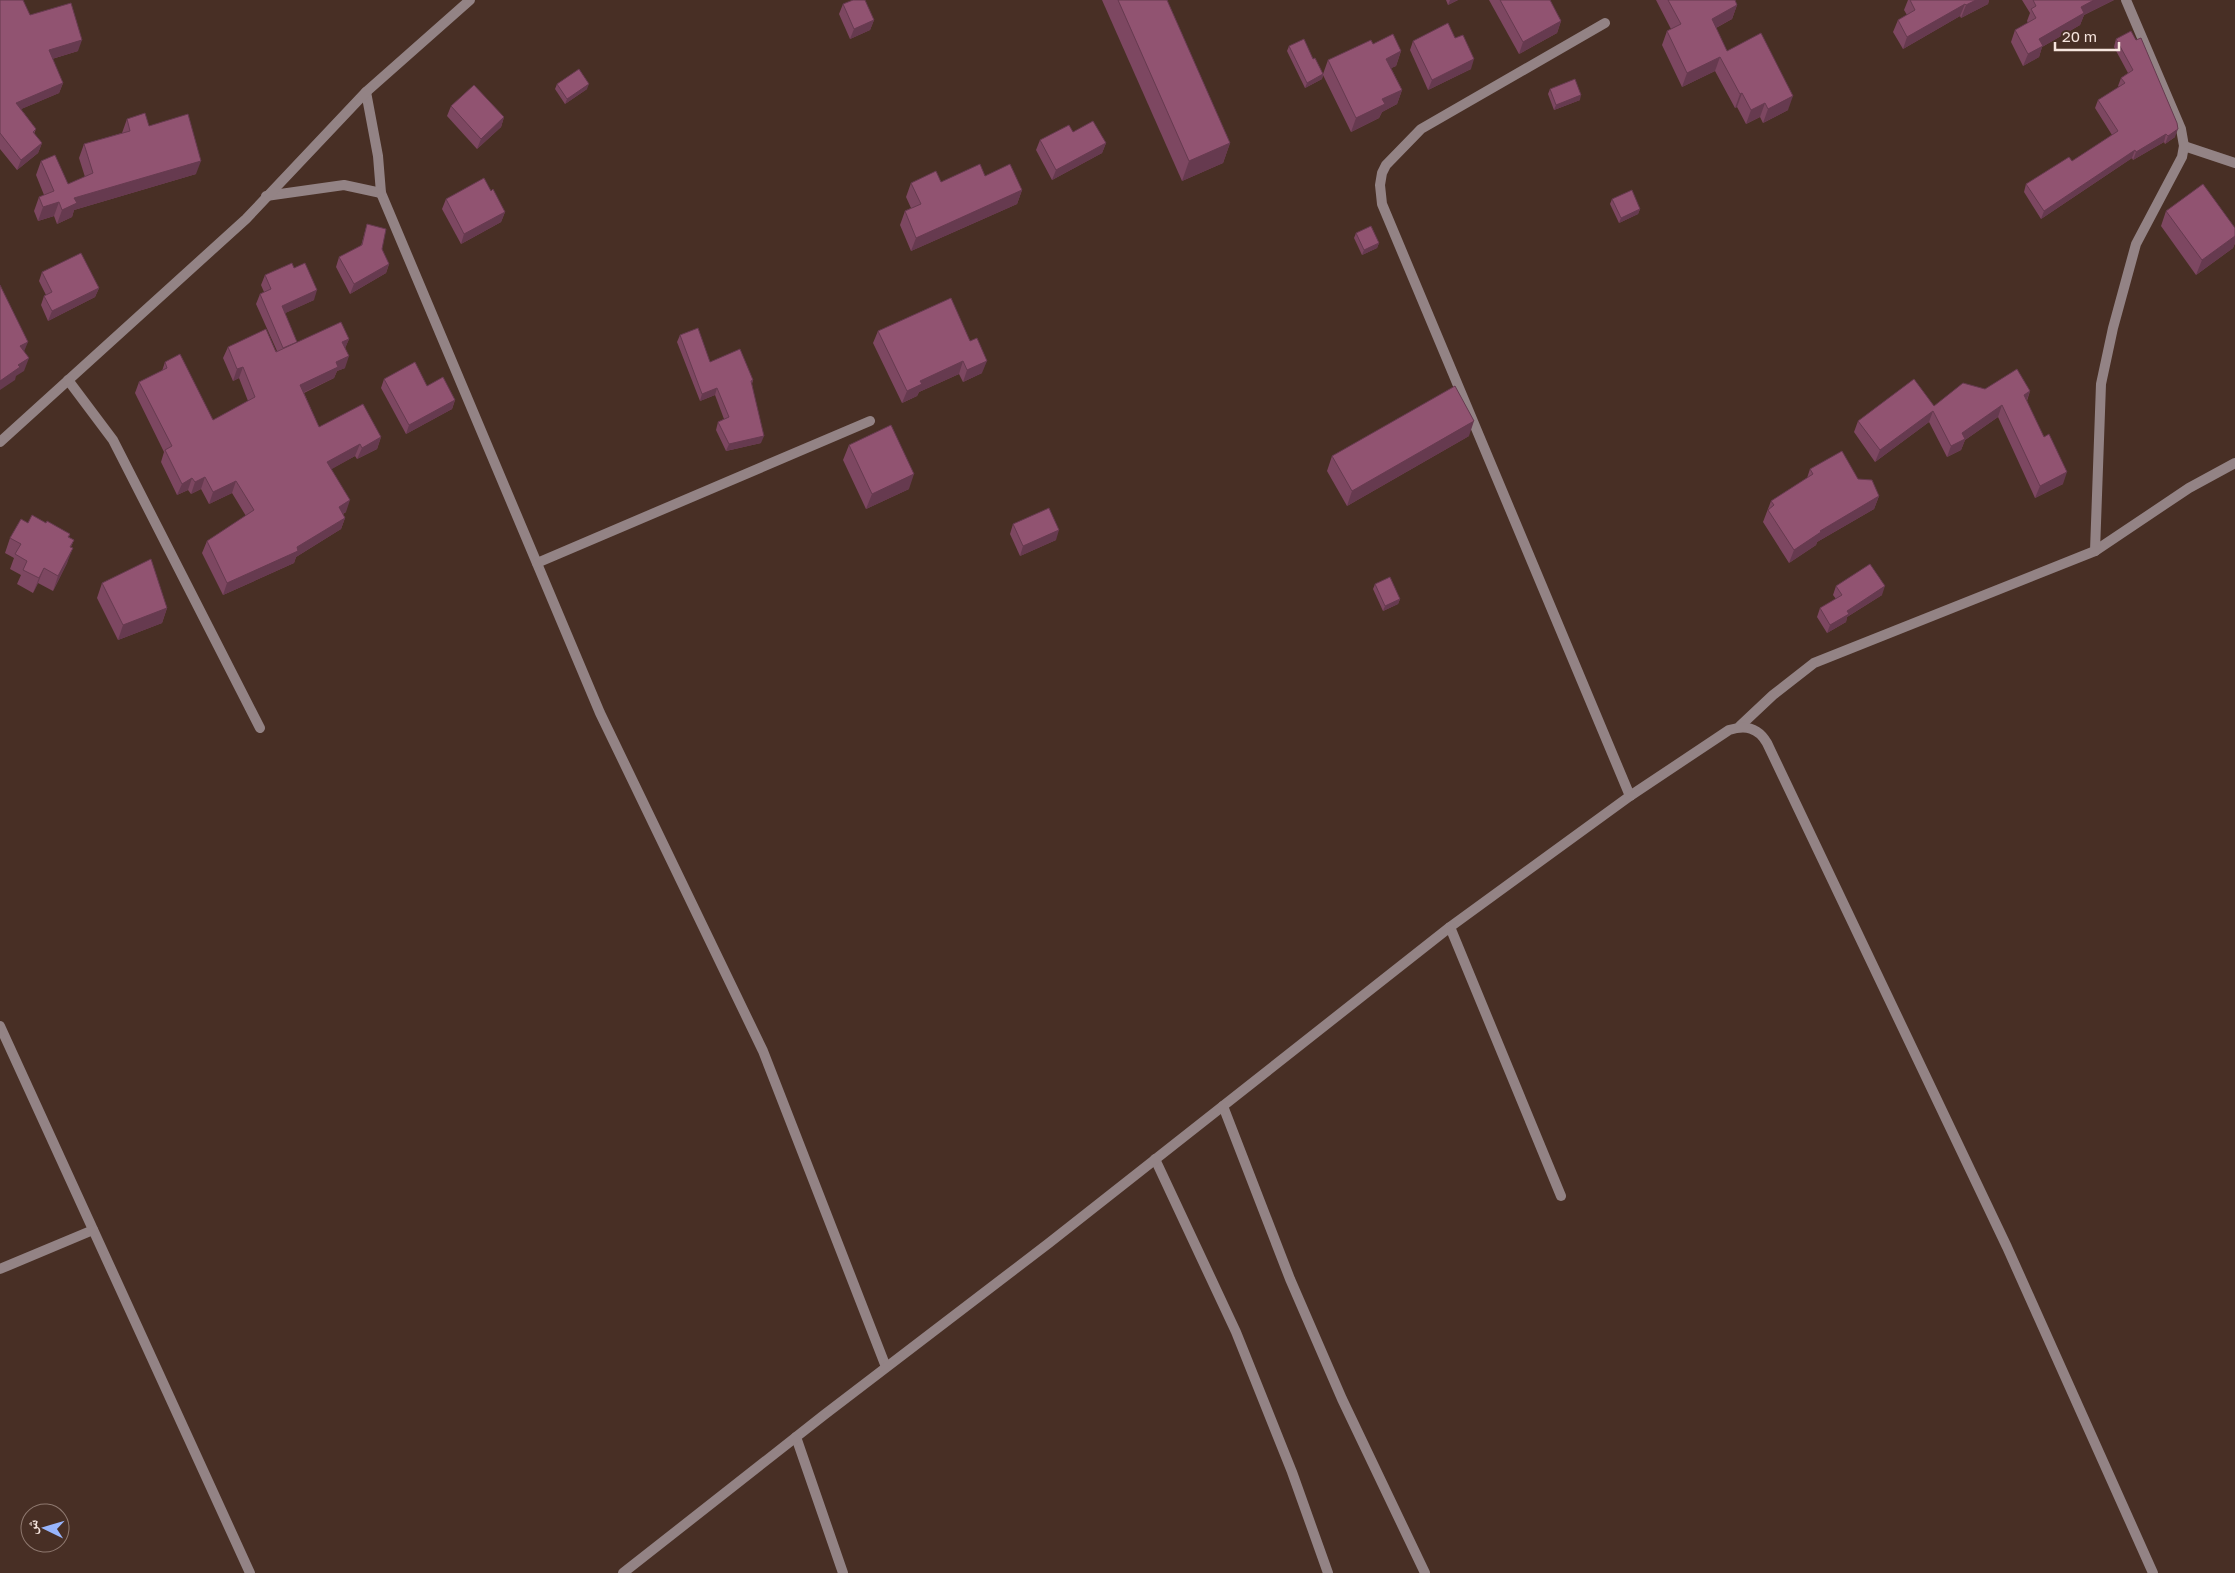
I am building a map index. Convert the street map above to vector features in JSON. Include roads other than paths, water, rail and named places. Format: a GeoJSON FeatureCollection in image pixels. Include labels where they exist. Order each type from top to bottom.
{"type":"FeatureCollection","features":[{"type":"Feature","properties":{"kind":"street"},"geometry":{"type":"LineString","coordinates":[[0,442],[246,219],[366,92],[470,0]]}},
{"type":"Feature","properties":{"kind":"street"},"geometry":{"type":"LineString","coordinates":[[2095,551],[2101,384],[2113,328],[2136,244],[2182,157],[2184,146],[2181,129],[2126,0]]}},
{"type":"Feature","properties":{"kind":"street"},"geometry":{"type":"LineString","coordinates":[[1605,23],[1421,129],[1386,165],[1382,173],[1380,185],[1382,204],[1630,796]]}},
{"type":"Feature","properties":{"kind":"street"},"geometry":{"type":"LineString","coordinates":[[366,92],[378,156],[381,193],[600,713],[763,1051],[886,1367]]}},
{"type":"Feature","properties":{"kind":"street"},"geometry":{"type":"LineString","coordinates":[[2184,146],[2235,163]]}},
{"type":"Feature","properties":{"kind":"street"},"geometry":{"type":"LineString","coordinates":[[266,196],[344,185],[370,189],[381,193]]}},
{"type":"Feature","properties":{"kind":"street"},"geometry":{"type":"LineString","coordinates":[[68,380],[113,440],[260,728]]}},
{"type":"Feature","properties":{"kind":"street"},"geometry":{"type":"LineString","coordinates":[[537,563],[870,421]]}},
{"type":"Feature","properties":{"kind":"street"},"geometry":{"type":"LineString","coordinates":[[624,1573],[886,1367],[1155,1160],[1450,927],[1630,796],[1729,730],[1740,726],[1773,695],[1814,663],[2095,551],[2181,494],[2235,463]]}},
{"type":"Feature","properties":{"kind":"street"},"geometry":{"type":"LineString","coordinates":[[1740,726],[1762,733],[1767,743],[2007,1247],[2153,1573]]}},
{"type":"Feature","properties":{"kind":"street"},"geometry":{"type":"LineString","coordinates":[[1450,927],[1561,1196]]}},
{"type":"Feature","properties":{"kind":"street"},"geometry":{"type":"LineString","coordinates":[[0,1026],[250,1573]]}},
{"type":"Feature","properties":{"kind":"street"},"geometry":{"type":"LineString","coordinates":[[1223,1106],[1294,1288],[1342,1399],[1425,1573]]}},
{"type":"Feature","properties":{"kind":"street"},"geometry":{"type":"LineString","coordinates":[[1155,1160],[1236,1332],[1288,1464],[1328,1573]]}},
{"type":"Feature","properties":{"kind":"street"},"geometry":{"type":"LineString","coordinates":[[0,1269],[93,1230]]}},
{"type":"Feature","properties":{"kind":"street"},"geometry":{"type":"LineString","coordinates":[[796,1437],[843,1573]]}}]}
